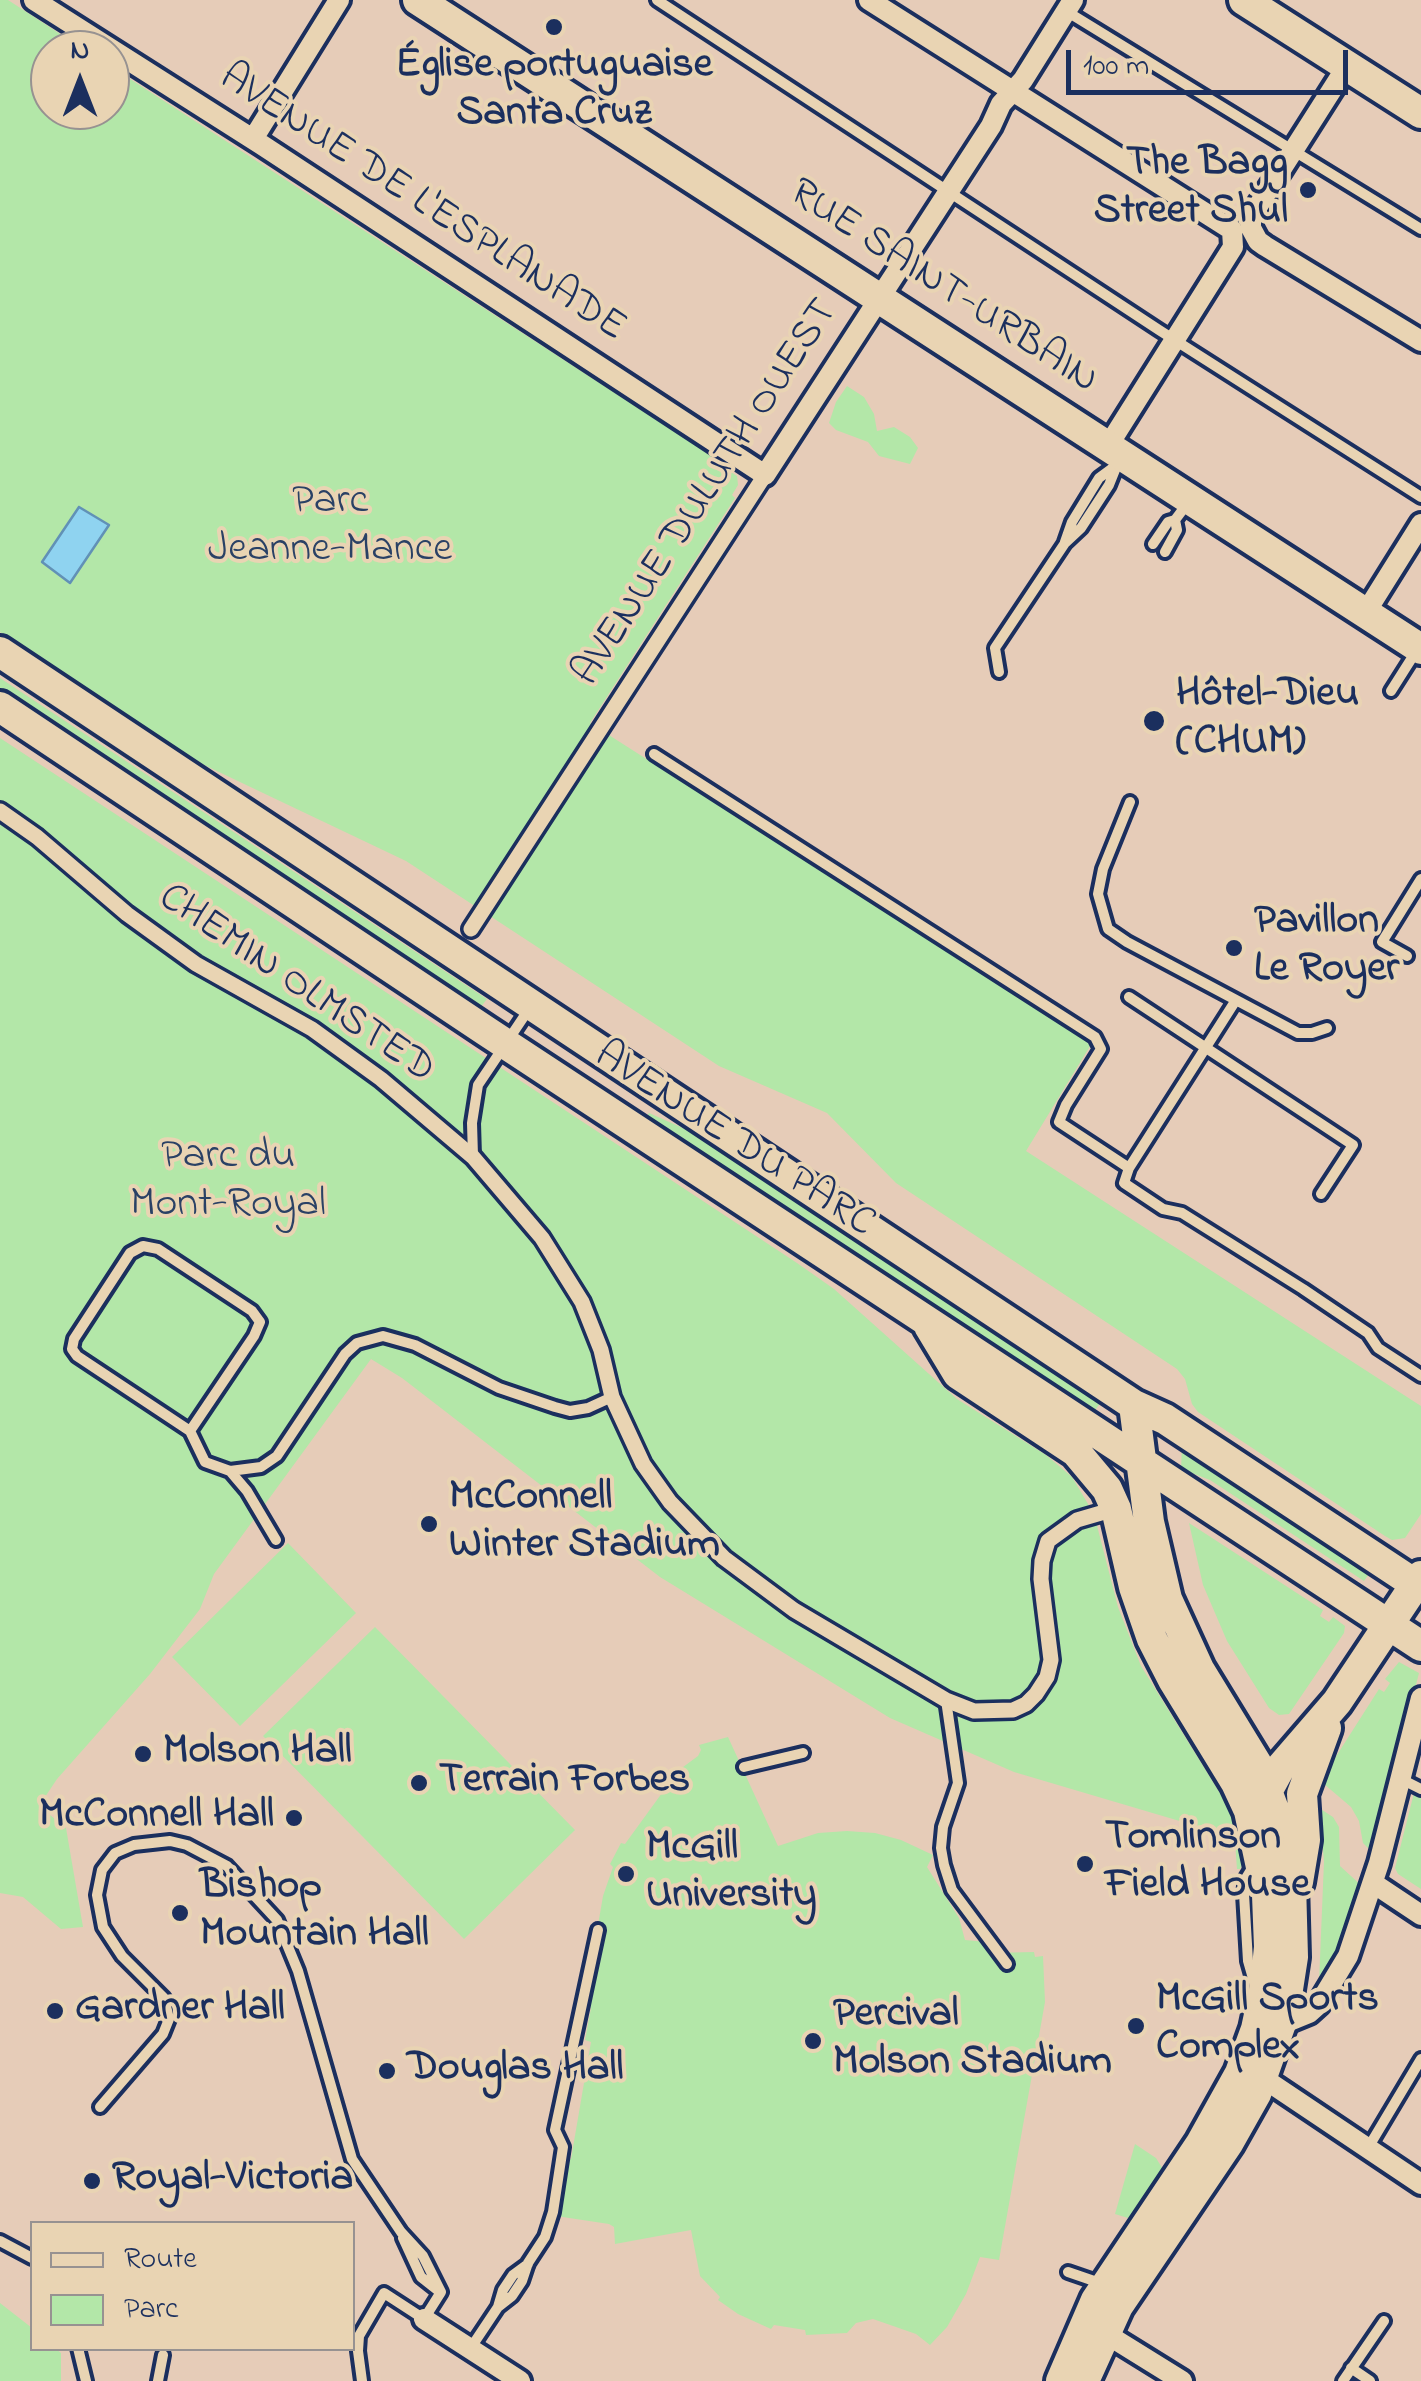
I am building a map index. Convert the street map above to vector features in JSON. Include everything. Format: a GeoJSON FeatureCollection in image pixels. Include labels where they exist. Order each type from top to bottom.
{"type":"FeatureCollection","features":[{"type":"Feature","properties":{"kind":"main road","name":"RUE SAINT-URBAIN"},"geometry":{"type":"LineString","coordinates":[[418,0],[1115,456],[1183,509],[1366,612],[1420,648]]}},
{"type":"Feature","properties":{"kind":"main road"},"geometry":{"type":"LineString","coordinates":[[1244,0],[1421,113]]}},
{"type":"Feature","properties":{"kind":"main road","name":"AVENUE DU PARC"},"geometry":{"type":"LineString","coordinates":[[0,652],[1134,1406],[1166,1419],[1419,1583]]}},
{"type":"Feature","properties":{"kind":"main road","name":"AVENUE DU PARC"},"geometry":{"type":"LineString","coordinates":[[0,707],[1421,1646]]}},
{"type":"Feature","properties":{"kind":"main road"},"geometry":{"type":"LineString","coordinates":[[925,1319],[958,1374],[1084,1459],[1102,1481],[1108,1511],[1152,1639],[1236,1783],[1253,1822],[1260,1856],[1269,1935],[1272,2015],[1264,2078],[1230,2142],[1094,2327],[1061,2381]]}},
{"type":"Feature","properties":{"kind":"main road"},"geometry":{"type":"LineString","coordinates":[[1084,2381],[1105,2286],[1222,2109],[1292,1972],[1293,1914],[1286,1855],[1268,1789],[1199,1669],[1172,1611],[1156,1556],[1134,1406]]}},
{"type":"Feature","properties":{"kind":"main road"},"geometry":{"type":"LineString","coordinates":[[1253,1822],[1280,1768],[1337,1702],[1419,1583]]}},
{"type":"Feature","properties":{"kind":"main road"},"geometry":{"type":"LineString","coordinates":[[1293,1914],[1305,1840],[1302,1794],[1337,1702]]}},
{"type":"Feature","properties":{"kind":"street","name":"AVENUE DE L'ESPLANADE"},"geometry":{"type":"LineString","coordinates":[[34,0],[765,475]]}},
{"type":"Feature","properties":{"kind":"street"},"geometry":{"type":"LineString","coordinates":[[253,139],[339,0]]}},
{"type":"Feature","properties":{"kind":"street"},"geometry":{"type":"LineString","coordinates":[[869,0],[1227,226],[1421,341]]}},
{"type":"Feature","properties":{"kind":"street","name":"AVENUE DULUTH OUEST"},"geometry":{"type":"LineString","coordinates":[[471,929],[1069,6]]}},
{"type":"Feature","properties":{"kind":"street"},"geometry":{"type":"LineString","coordinates":[[1115,456],[1176,340],[1347,66]]}},
{"type":"Feature","properties":{"kind":"street"},"geometry":{"type":"LineString","coordinates":[[1366,612],[1421,524]]}},
{"type":"Feature","properties":{"kind":"street","name":"CHEMIN OLMSTED"},"geometry":{"type":"LineString","coordinates":[[0,811],[37,837],[126,914],[182,954],[312,1029],[381,1079],[473,1157],[542,1238],[582,1302],[601,1350],[612,1397],[643,1464],[670,1502],[724,1558],[811,1620],[946,1700],[974,1711],[1013,1710],[1036,1694],[1047,1677],[1051,1660],[1042,1579],[1048,1542],[1068,1525],[1108,1511]]}},
{"type":"Feature","properties":{"kind":"street"},"geometry":{"type":"LineString","coordinates":[[1272,2015],[1314,2009],[1348,1956],[1372,1883],[1421,1698]]}},
{"type":"Feature","properties":{"kind":"street"},"geometry":{"type":"LineString","coordinates":[[1372,1883],[1421,1915]]}},
{"type":"Feature","properties":{"kind":"street"},"geometry":{"type":"LineString","coordinates":[[1264,2078],[1421,2184]]}},
{"type":"Feature","properties":{"kind":"street"},"geometry":{"type":"LineString","coordinates":[[424,2319],[515,2380]]}},
{"type":"Feature","properties":{"kind":"street"},"geometry":{"type":"LineString","coordinates":[[1094,2327],[1182,2381]]}},
{"type":"Feature","properties":{"kind":"lane"},"geometry":{"type":"LineString","coordinates":[[657,0],[1421,497]]}},
{"type":"Feature","properties":{"kind":"lane"},"geometry":{"type":"LineString","coordinates":[[1069,6],[1292,151],[1313,160],[1421,228]]}},
{"type":"Feature","properties":{"kind":"lane"},"geometry":{"type":"LineString","coordinates":[[999,672],[994,648],[1065,542],[1081,528],[1109,485],[1115,456]]}},
{"type":"Feature","properties":{"kind":"lane"},"geometry":{"type":"LineString","coordinates":[[1153,544],[1183,509]]}},
{"type":"Feature","properties":{"kind":"lane"},"geometry":{"type":"LineString","coordinates":[[1165,552],[1178,530],[1183,509]]}},
{"type":"Feature","properties":{"kind":"lane"},"geometry":{"type":"LineString","coordinates":[[1390,691],[1420,648]]}},
{"type":"Feature","properties":{"kind":"lane"},"geometry":{"type":"LineString","coordinates":[[654,754],[1096,1038],[1102,1049],[1066,1104],[1059,1122],[1129,1168]]}},
{"type":"Feature","properties":{"kind":"lane"},"geometry":{"type":"LineString","coordinates":[[1130,802],[1100,881],[1098,894],[1108,928],[1127,942],[1298,1033],[1327,1028]]}},
{"type":"Feature","properties":{"kind":"lane"},"geometry":{"type":"LineString","coordinates":[[1407,956],[1382,942],[1421,880]]}},
{"type":"Feature","properties":{"kind":"lane"},"geometry":{"type":"LineString","coordinates":[[1129,996],[1353,1145],[1322,1194]]}},
{"type":"Feature","properties":{"kind":"lane"},"geometry":{"type":"LineString","coordinates":[[1236,1000],[1129,1168],[1124,1183],[1162,1209],[1182,1213],[1303,1289],[1368,1333],[1378,1348],[1421,1376]]}},
{"type":"Feature","properties":{"kind":"lane"},"geometry":{"type":"LineString","coordinates":[[473,1157],[472,1124],[478,1085],[531,1005]]}},
{"type":"Feature","properties":{"kind":"lane"},"geometry":{"type":"LineString","coordinates":[[190,1431],[260,1322],[252,1311],[158,1249],[143,1246],[130,1253],[72,1348],[77,1356],[190,1431],[205,1462],[230,1471],[261,1467],[276,1456],[345,1354],[368,1339],[397,1338],[498,1388],[555,1408],[588,1408],[612,1397]]}},
{"type":"Feature","properties":{"kind":"lane"},"geometry":{"type":"LineString","coordinates":[[230,1471],[247,1491],[276,1540]]}},
{"type":"Feature","properties":{"kind":"lane"},"geometry":{"type":"LineString","coordinates":[[946,1700],[958,1783],[944,1827],[944,1866],[952,1890],[1007,1964]]}},
{"type":"Feature","properties":{"kind":"lane"},"geometry":{"type":"LineString","coordinates":[[744,1767],[803,1753]]}},
{"type":"Feature","properties":{"kind":"lane"},"geometry":{"type":"LineString","coordinates":[[1400,1779],[1421,1790]]}},
{"type":"Feature","properties":{"kind":"lane"},"geometry":{"type":"LineString","coordinates":[[100,2107],[162,2034],[169,2019],[164,1998],[115,1948],[103,1928],[97,1895],[102,1870],[115,1853],[127,1847],[161,1842],[188,1845],[227,1866],[278,1920],[298,1970],[349,2150],[401,2232],[423,2256],[440,2292],[424,2319],[384,2293],[358,2343],[362,2381]]}},
{"type":"Feature","properties":{"kind":"lane"},"geometry":{"type":"LineString","coordinates":[[470,2349],[498,2307],[502,2290],[528,2263],[545,2237],[563,2147],[556,2130],[598,1930]]}},
{"type":"Feature","properties":{"kind":"lane"},"geometry":{"type":"LineString","coordinates":[[1368,2148],[1421,2058]]}},
{"type":"Feature","properties":{"kind":"lane"},"geometry":{"type":"LineString","coordinates":[[0,2242],[30,2257]]}},
{"type":"Feature","properties":{"kind":"lane"},"geometry":{"type":"LineString","coordinates":[[1068,2272],[1105,2286]]}},
{"type":"Feature","properties":{"kind":"lane"},"geometry":{"type":"LineString","coordinates":[[1343,2381],[1384,2321]]}},
{"type":"Feature","properties":{"kind":"lane"},"geometry":{"type":"LineString","coordinates":[[79,2351],[86,2381]]}},
{"type":"Feature","properties":{"kind":"lane"},"geometry":{"type":"LineString","coordinates":[[158,2381],[163,2355]]}},
{"type":"Feature","properties":{"kind":"lane"},"geometry":{"type":"LineString","coordinates":[[1351,2368],[1370,2381]]}},
{"type":"Feature","properties":{"kind":"green space","name":"Parc Jeanne-Mance"},"geometry":{"type":"Polygon","coordinates":[[[0,0],[8,0],[54,30],[30,30],[30,130],[130,130],[130,79],[723,463],[737,476],[738,485],[732,495],[735,498],[590,723],[1092,1043],[1026,1151],[1421,1406],[1421,1514],[1405,1538],[1392,1540],[1385,1536],[1198,1412],[1177,1369],[896,1183],[827,1113],[719,1066],[406,861],[200,763],[0,632],[0,0]]]}},
{"type":"Feature","properties":{"kind":"green space"},"geometry":{"type":"Polygon","coordinates":[[[847,386],[864,397],[874,414],[877,431],[894,427],[910,437],[918,448],[910,464],[879,456],[868,442],[836,430],[829,423],[847,386]]]}},
{"type":"Feature","properties":{"kind":"green space"},"geometry":{"type":"Polygon","coordinates":[[[0,678],[487,999],[480,1008],[0,691],[0,678]]]}},
{"type":"Feature","properties":{"kind":"green space","name":"Parc du Mont-Royal"},"geometry":{"type":"Polygon","coordinates":[[[0,738],[797,1263],[834,1289],[957,1399],[1046,1455],[1072,1477],[1094,1514],[1118,1607],[1141,1666],[1241,1827],[1244,1860],[1240,1869],[1234,1829],[1210,1830],[1014,1772],[890,1718],[660,1577],[402,1378],[371,1359],[214,1574],[200,1609],[150,1674],[57,1779],[39,1806],[66,1828],[83,1927],[61,1929],[23,1897],[0,1893],[0,738]]]}},
{"type":"Feature","properties":{"kind":"green space"},"geometry":{"type":"Polygon","coordinates":[[[649,1113],[694,1133],[1101,1402],[1093,1413],[646,1118],[649,1113]]]}},
{"type":"Feature","properties":{"kind":"green space"},"geometry":{"type":"Polygon","coordinates":[[[1182,1446],[1371,1571],[1364,1581],[1210,1480],[1181,1469],[1182,1446]]]}},
{"type":"Feature","properties":{"kind":"green space"},"geometry":{"type":"Polygon","coordinates":[[[1189,1523],[1323,1610],[1320,1616],[1329,1622],[1333,1617],[1345,1626],[1289,1714],[1279,1715],[1269,1708],[1227,1641],[1203,1585],[1189,1523]]]}},
{"type":"Feature","properties":{"kind":"green space"},"geometry":{"type":"Polygon","coordinates":[[[288,1543],[356,1613],[240,1726],[172,1657],[288,1543]]]}},
{"type":"Feature","properties":{"kind":"green space","name":"Terrain Forbes"},"geometry":{"type":"Polygon","coordinates":[[[375,1627],[575,1830],[464,1939],[263,1736],[375,1627]]]}},
{"type":"Feature","properties":{"kind":"green space"},"geometry":{"type":"Polygon","coordinates":[[[1399,1662],[1419,1673],[1373,1853],[1363,1843],[1359,1821],[1351,1807],[1324,1784],[1335,1758],[1379,1689],[1384,1692],[1390,1683],[1385,1679],[1399,1662]]]}},
{"type":"Feature","properties":{"kind":"green space","name":"Percival Molson Stadium"},"geometry":{"type":"Polygon","coordinates":[[[728,1737],[778,1846],[818,1833],[847,1831],[901,1840],[933,1855],[927,1867],[959,1918],[965,1940],[987,1942],[989,1953],[1034,1952],[1035,1957],[1043,1956],[1045,2002],[999,2260],[980,2257],[966,2294],[947,2327],[930,2345],[916,2334],[873,2319],[856,2323],[847,2333],[806,2335],[805,2330],[774,2325],[771,2329],[718,2300],[720,2297],[700,2276],[691,2230],[615,2244],[614,2227],[609,2224],[556,2216],[567,2159],[571,2159],[591,2042],[585,2040],[591,2008],[584,2006],[603,1896],[613,1867],[610,1864],[621,1843],[625,1844],[662,1793],[657,1788],[660,1784],[698,1756],[699,1745],[728,1737]]]}},
{"type":"Feature","properties":{"kind":"green space"},"geometry":{"type":"Polygon","coordinates":[[[1414,1793],[1421,1797],[1421,1889],[1395,1868],[1414,1793]]]}},
{"type":"Feature","properties":{"kind":"green space"},"geometry":{"type":"Polygon","coordinates":[[[1319,1808],[1333,1817],[1339,1827],[1340,1866],[1363,1887],[1342,1950],[1321,1988],[1324,1861],[1319,1808]]]}},
{"type":"Feature","properties":{"kind":"green space"},"geometry":{"type":"Polygon","coordinates":[[[1135,2144],[1156,2158],[1164,2171],[1133,2217],[1128,2218],[1115,2214],[1135,2144]]]}},
{"type":"Feature","properties":{"kind":"green space"},"geometry":{"type":"Polygon","coordinates":[[[0,2303],[30,2326],[30,2351],[61,2353],[61,2381],[0,2381],[0,2303]]]}},
{"type":"Feature","properties":{"kind":"water"},"geometry":{"type":"Polygon","coordinates":[[[79,507],[109,525],[70,583],[42,562],[79,507]]]}},
{"type":"Feature","properties":{"kind":"place","name":"Église portuguaise Santa Cruz"},"geometry":{"type":"Point","coordinates":[554,27]}},
{"type":"Feature","properties":{"kind":"place","name":"The Bagg Street Shul"},"geometry":{"type":"Point","coordinates":[1308,190]}},
{"type":"Feature","properties":{"kind":"place","name":"Hôtel-Dieu (CHUM)"},"geometry":{"type":"Point","coordinates":[1154,721]}},
{"type":"Feature","properties":{"kind":"place","name":"Pavillon Le Royer"},"geometry":{"type":"Point","coordinates":[1234,948]}},
{"type":"Feature","properties":{"kind":"place","name":"McConnell Winter Stadium"},"geometry":{"type":"Point","coordinates":[429,1524]}},
{"type":"Feature","properties":{"kind":"place","name":"Molson Hall"},"geometry":{"type":"Point","coordinates":[143,1754]}},
{"type":"Feature","properties":{"kind":"place","name":"Terrain Forbes"},"geometry":{"type":"Point","coordinates":[419,1783]}},
{"type":"Feature","properties":{"kind":"place","name":"McConnell Hall"},"geometry":{"type":"Point","coordinates":[294,1818]}},
{"type":"Feature","properties":{"kind":"place","name":"Tomlinson Field House"},"geometry":{"type":"Point","coordinates":[1085,1864]}},
{"type":"Feature","properties":{"kind":"place","name":"McGill University"},"geometry":{"type":"Point","coordinates":[626,1874]}},
{"type":"Feature","properties":{"kind":"place","name":"Bishop Mountain Hall"},"geometry":{"type":"Point","coordinates":[180,1913]}},
{"type":"Feature","properties":{"kind":"place","name":"Gardner Hall"},"geometry":{"type":"Point","coordinates":[55,2011]}},
{"type":"Feature","properties":{"kind":"place","name":"McGill Sports Complex"},"geometry":{"type":"Point","coordinates":[1136,2026]}},
{"type":"Feature","properties":{"kind":"place","name":"Percival Molson Stadium"},"geometry":{"type":"Point","coordinates":[813,2041]}},
{"type":"Feature","properties":{"kind":"place","name":"Douglas Hall"},"geometry":{"type":"Point","coordinates":[387,2071]}},
{"type":"Feature","properties":{"kind":"place","name":"Royal-Victoria"},"geometry":{"type":"Point","coordinates":[92,2181]}}]}
